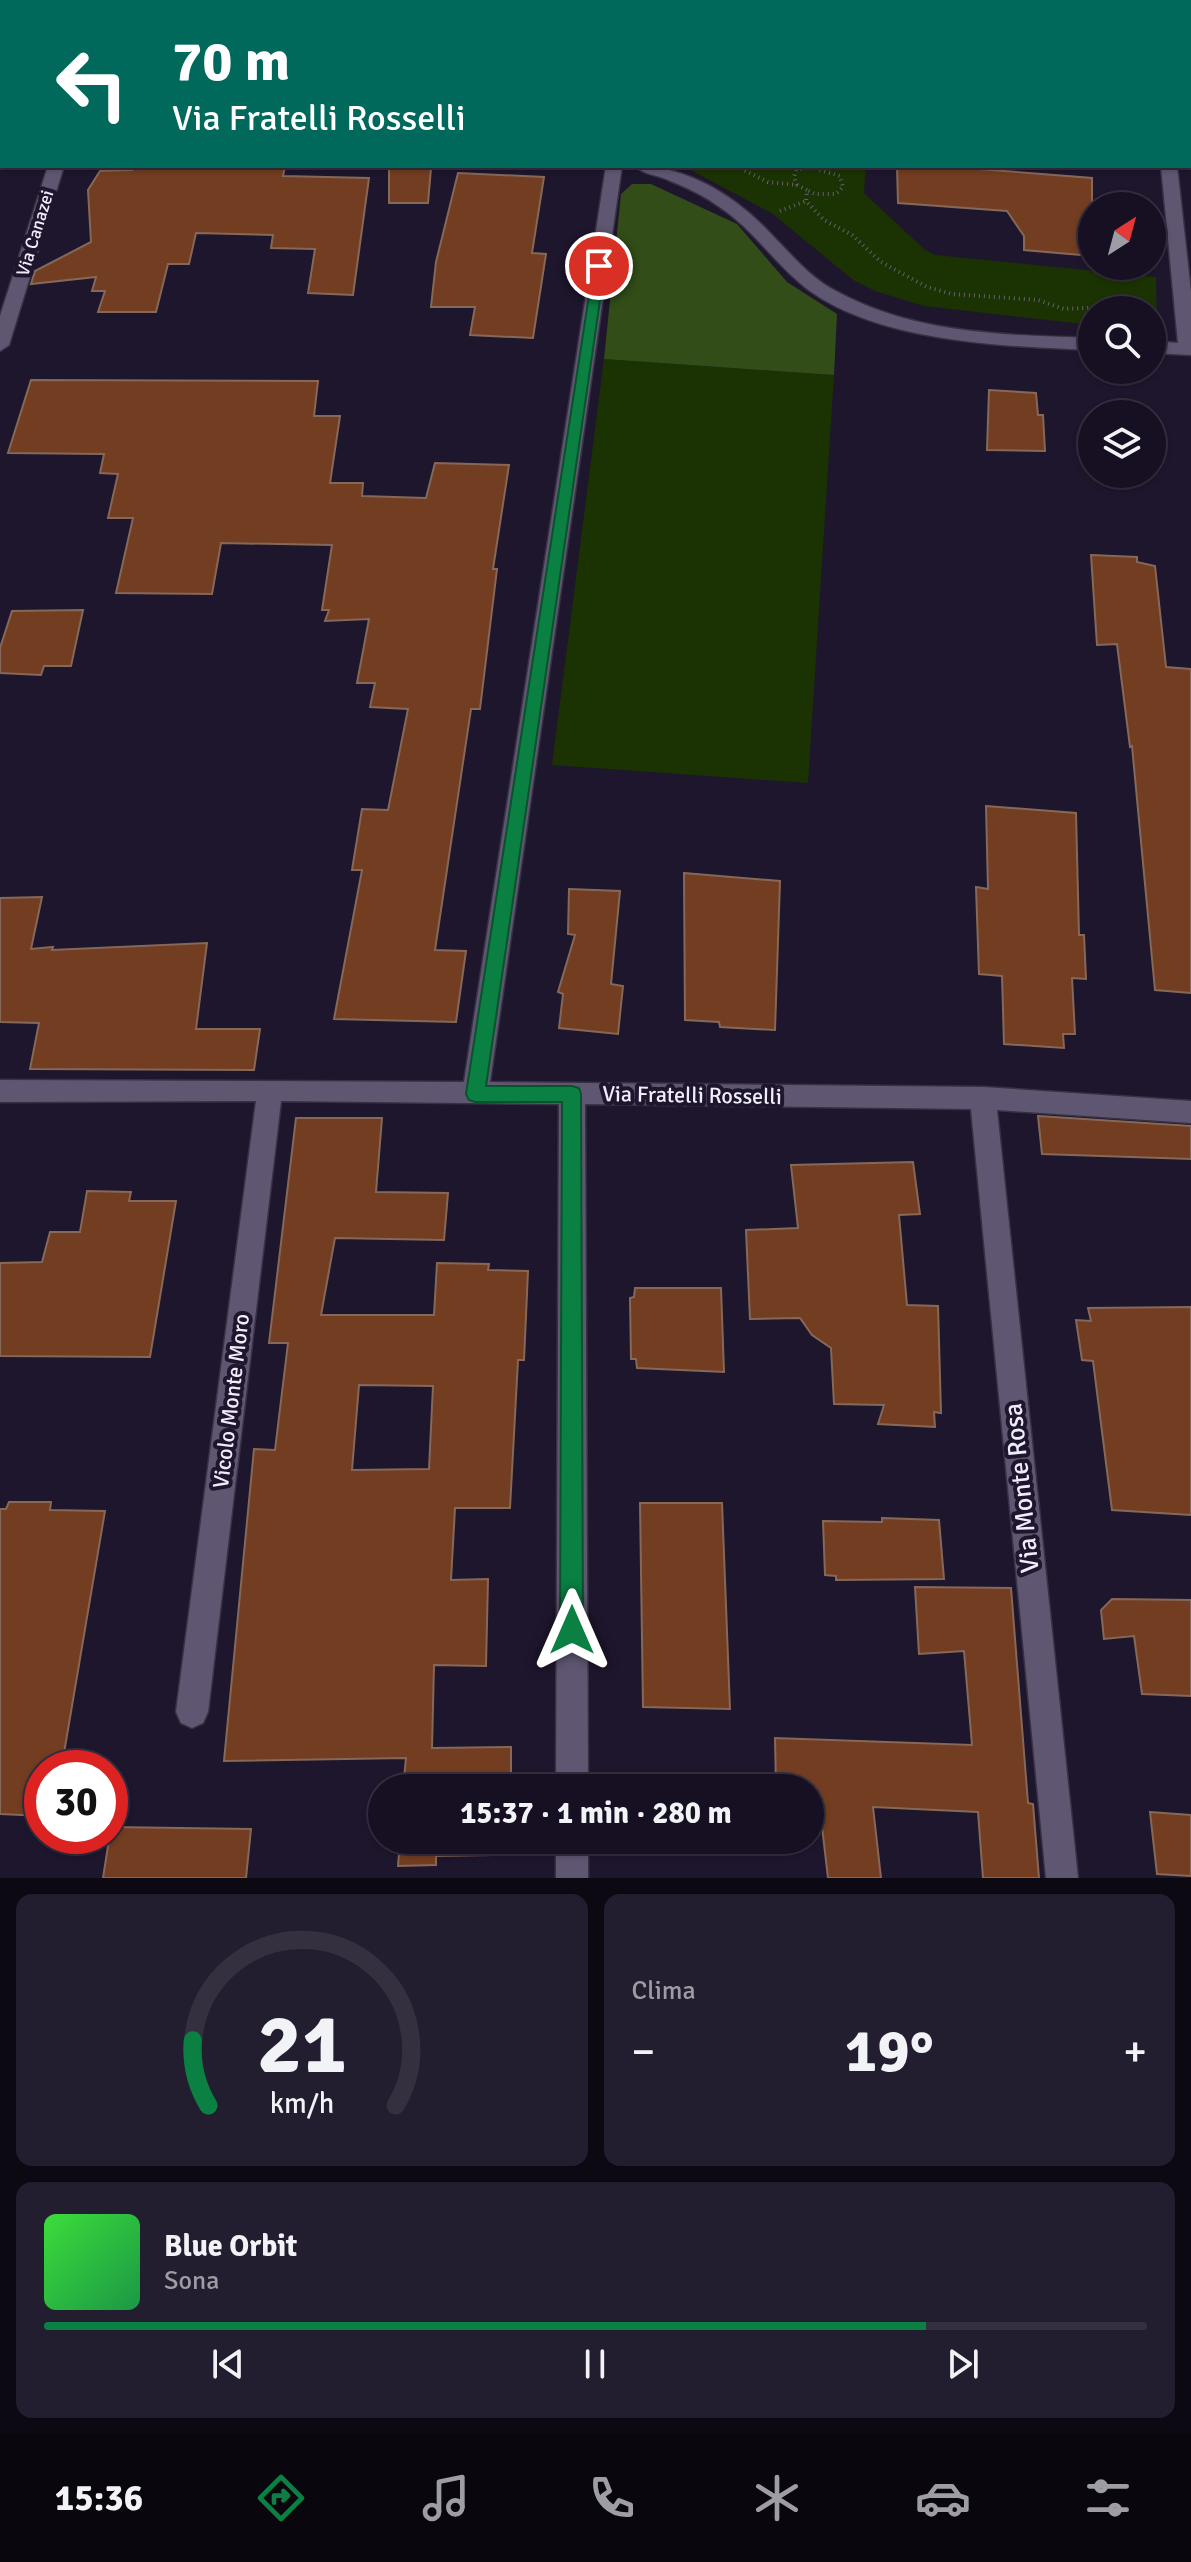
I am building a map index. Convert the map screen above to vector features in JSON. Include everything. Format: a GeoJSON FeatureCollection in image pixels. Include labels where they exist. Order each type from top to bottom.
{"type":"FeatureCollection","features":[{"type":"Feature","properties":{"kind":"street","name":"Via Canazei"},"geometry":{"type":"LineString","coordinates":[[0,345],[55,168]]}},
{"type":"Feature","properties":{"kind":"street"},"geometry":{"type":"LineString","coordinates":[[475,1094],[614,168]]}},
{"type":"Feature","properties":{"kind":"street"},"geometry":{"type":"LineString","coordinates":[[649,168],[682,179],[723,201],[749,221],[815,286],[873,314],[917,330],[971,337],[1078,343]]}},
{"type":"Feature","properties":{"kind":"street"},"geometry":{"type":"LineString","coordinates":[[1166,348],[1189,349],[1169,168]]}},
{"type":"Feature","properties":{"kind":"street","name":"Via Fratelli Rosselli"},"geometry":{"type":"LineString","coordinates":[[0,1091],[270,1090],[983,1098],[1191,1112]]}},
{"type":"Feature","properties":{"kind":"street","name":"Vicolo Monte Moro"},"geometry":{"type":"LineString","coordinates":[[192,1712],[270,1090]]}},
{"type":"Feature","properties":{"kind":"street"},"geometry":{"type":"LineString","coordinates":[[572,1094],[572,1774]]}},
{"type":"Feature","properties":{"kind":"street","name":"Via Monte Rosa"},"geometry":{"type":"LineString","coordinates":[[983,1098],[1062,1878]]}},
{"type":"Feature","properties":{"kind":"street"},"geometry":{"type":"LineString","coordinates":[[572,1854],[572,1878]]}},
{"type":"Feature","properties":{"kind":"path"},"geometry":{"type":"LineString","coordinates":[[740,168],[768,182],[797,185],[815,194],[836,194],[843,187],[840,176],[813,168]]}},
{"type":"Feature","properties":{"kind":"path"},"geometry":{"type":"LineString","coordinates":[[797,185],[794,177],[796,170],[805,168]]}},
{"type":"Feature","properties":{"kind":"path"},"geometry":{"type":"LineString","coordinates":[[807,190],[806,201],[824,220],[852,235],[881,262],[927,287],[952,294],[1038,300],[1064,309],[1078,309]]}},
{"type":"Feature","properties":{"kind":"green space"},"geometry":{"type":"Polygon","coordinates":[[[687,168],[866,168],[864,193],[924,249],[935,255],[1078,269],[1078,280],[1156,280],[1156,296],[1078,296],[1078,323],[924,306],[875,291],[853,280],[773,214],[687,168]]]}},
{"type":"Feature","properties":{"kind":"green space"},"geometry":{"type":"Polygon","coordinates":[[[632,184],[651,184],[737,224],[787,282],[837,314],[834,375],[604,359],[621,194],[632,184]]]}},
{"type":"Feature","properties":{"kind":"green space"},"geometry":{"type":"Polygon","coordinates":[[[604,359],[834,375],[808,783],[552,765],[604,359]]]}},
{"type":"Feature","properties":{"kind":"building"},"geometry":{"type":"Polygon","coordinates":[[[285,168],[283,176],[369,178],[353,295],[308,293],[315,249],[271,248],[273,235],[196,233],[189,264],[168,264],[156,312],[98,312],[105,291],[92,291],[96,277],[31,284],[35,271],[91,242],[88,190],[100,171],[285,168]]]}},
{"type":"Feature","properties":{"kind":"building"},"geometry":{"type":"Polygon","coordinates":[[[389,168],[431,168],[428,203],[389,203],[389,168]]]}},
{"type":"Feature","properties":{"kind":"building"},"geometry":{"type":"Polygon","coordinates":[[[897,168],[979,168],[1092,178],[1092,192],[1078,192],[1078,255],[1024,250],[1024,236],[1007,211],[898,203],[897,168]]]}},
{"type":"Feature","properties":{"kind":"building"},"geometry":{"type":"Polygon","coordinates":[[[458,173],[544,177],[532,253],[546,254],[533,338],[470,335],[475,307],[431,307],[436,262],[458,173]]]}},
{"type":"Feature","properties":{"kind":"building"},"geometry":{"type":"Polygon","coordinates":[[[31,380],[318,381],[314,416],[340,416],[330,483],[363,483],[362,496],[426,498],[435,463],[509,465],[493,569],[497,569],[480,709],[471,709],[435,950],[466,951],[456,1022],[334,1019],[362,870],[352,870],[362,809],[388,810],[408,709],[370,707],[375,683],[357,683],[369,619],[325,621],[329,610],[322,610],[332,545],[221,543],[212,594],[116,593],[133,518],[108,518],[118,474],[100,473],[104,454],[8,453],[31,380]]]}},
{"type":"Feature","properties":{"kind":"building"},"geometry":{"type":"Polygon","coordinates":[[[989,390],[1036,393],[1038,415],[1043,415],[1045,451],[987,450],[989,390]]]}},
{"type":"Feature","properties":{"kind":"building"},"geometry":{"type":"Polygon","coordinates":[[[1091,555],[1137,557],[1137,562],[1155,566],[1166,667],[1191,669],[1191,993],[1155,990],[1132,746],[1117,644],[1097,645],[1091,555]]]}},
{"type":"Feature","properties":{"kind":"building"},"geometry":{"type":"Polygon","coordinates":[[[83,610],[71,666],[44,666],[41,675],[0,673],[0,648],[12,611],[83,610]]]}},
{"type":"Feature","properties":{"kind":"building"},"geometry":{"type":"Polygon","coordinates":[[[986,806],[1076,813],[1079,935],[1084,935],[1086,979],[1072,978],[1075,1034],[1063,1034],[1064,1048],[1004,1044],[1002,976],[979,974],[976,887],[988,889],[986,806]]]}},
{"type":"Feature","properties":{"kind":"building"},"geometry":{"type":"Polygon","coordinates":[[[684,873],[780,881],[775,1030],[720,1027],[719,1022],[685,1020],[684,873]]]}},
{"type":"Feature","properties":{"kind":"building"},"geometry":{"type":"Polygon","coordinates":[[[569,889],[620,891],[611,984],[623,986],[618,1034],[559,1028],[563,994],[558,992],[575,935],[568,934],[569,889]]]}},
{"type":"Feature","properties":{"kind":"building"},"geometry":{"type":"Polygon","coordinates":[[[42,897],[31,949],[207,943],[196,1029],[260,1029],[254,1070],[30,1069],[39,1023],[0,1022],[0,898],[42,897]]]}},
{"type":"Feature","properties":{"kind":"building"},"geometry":{"type":"Polygon","coordinates":[[[1038,1116],[1191,1126],[1191,1159],[1042,1154],[1038,1116]]]}},
{"type":"Feature","properties":{"kind":"building"},"geometry":{"type":"Polygon","coordinates":[[[296,1118],[382,1118],[376,1192],[448,1193],[444,1240],[335,1238],[321,1315],[434,1315],[437,1263],[489,1264],[488,1270],[528,1271],[524,1360],[518,1360],[510,1508],[455,1508],[451,1580],[488,1579],[486,1666],[434,1665],[432,1748],[511,1747],[511,1774],[404,1774],[406,1758],[224,1761],[254,1449],[275,1450],[288,1343],[269,1343],[296,1118]],[[359,1385],[352,1470],[429,1469],[433,1386],[359,1385]]]}},
{"type":"Feature","properties":{"kind":"building"},"geometry":{"type":"Polygon","coordinates":[[[913,1162],[920,1214],[899,1215],[907,1305],[938,1306],[941,1413],[934,1412],[935,1427],[878,1424],[884,1405],[834,1404],[831,1348],[812,1335],[800,1318],[750,1319],[746,1230],[798,1228],[791,1165],[913,1162]]]}},
{"type":"Feature","properties":{"kind":"building"},"geometry":{"type":"Polygon","coordinates":[[[87,1191],[131,1192],[129,1201],[176,1201],[150,1357],[0,1356],[0,1263],[42,1262],[50,1232],[80,1232],[87,1191]]]}},
{"type":"Feature","properties":{"kind":"building"},"geometry":{"type":"Polygon","coordinates":[[[635,1288],[721,1288],[724,1372],[637,1368],[636,1359],[631,1359],[630,1298],[634,1297],[635,1288]]]}},
{"type":"Feature","properties":{"kind":"building"},"geometry":{"type":"Polygon","coordinates":[[[1191,1307],[1191,1515],[1112,1510],[1093,1361],[1082,1360],[1076,1320],[1091,1321],[1088,1308],[1191,1307]]]}},
{"type":"Feature","properties":{"kind":"building"},"geometry":{"type":"Polygon","coordinates":[[[9,1502],[51,1502],[50,1510],[105,1511],[65,1750],[24,1750],[24,1815],[0,1814],[0,1509],[6,1509],[9,1502]]]}},
{"type":"Feature","properties":{"kind":"building"},"geometry":{"type":"Polygon","coordinates":[[[640,1503],[722,1503],[730,1709],[643,1707],[640,1503]]]}},
{"type":"Feature","properties":{"kind":"building"},"geometry":{"type":"Polygon","coordinates":[[[882,1518],[939,1520],[944,1579],[836,1580],[836,1576],[825,1575],[823,1521],[882,1522],[882,1518]]]}},
{"type":"Feature","properties":{"kind":"building"},"geometry":{"type":"Polygon","coordinates":[[[915,1587],[1011,1588],[1028,1803],[1033,1804],[1039,1878],[983,1878],[978,1812],[873,1807],[881,1878],[828,1878],[824,1844],[824,1774],[776,1774],[775,1738],[972,1745],[964,1651],[919,1654],[915,1587]]]}},
{"type":"Feature","properties":{"kind":"building"},"geometry":{"type":"Polygon","coordinates":[[[1112,1599],[1191,1600],[1191,1696],[1142,1694],[1134,1636],[1104,1639],[1101,1610],[1112,1599]]]}},
{"type":"Feature","properties":{"kind":"building"},"geometry":{"type":"Polygon","coordinates":[[[1150,1812],[1191,1815],[1191,1876],[1157,1874],[1150,1812]]]}},
{"type":"Feature","properties":{"kind":"building"},"geometry":{"type":"Polygon","coordinates":[[[128,1827],[251,1829],[246,1878],[103,1878],[107,1854],[128,1854],[128,1827]]]}},
{"type":"Feature","properties":{"kind":"building"},"geometry":{"type":"Polygon","coordinates":[[[399,1854],[493,1854],[436,1856],[436,1865],[398,1866],[399,1854]]]}},
{"type":"Feature","properties":{"kind":"route"},"geometry":{"type":"LineString","coordinates":[[572,1630],[572,1094],[475,1094],[599,266]]}}]}
